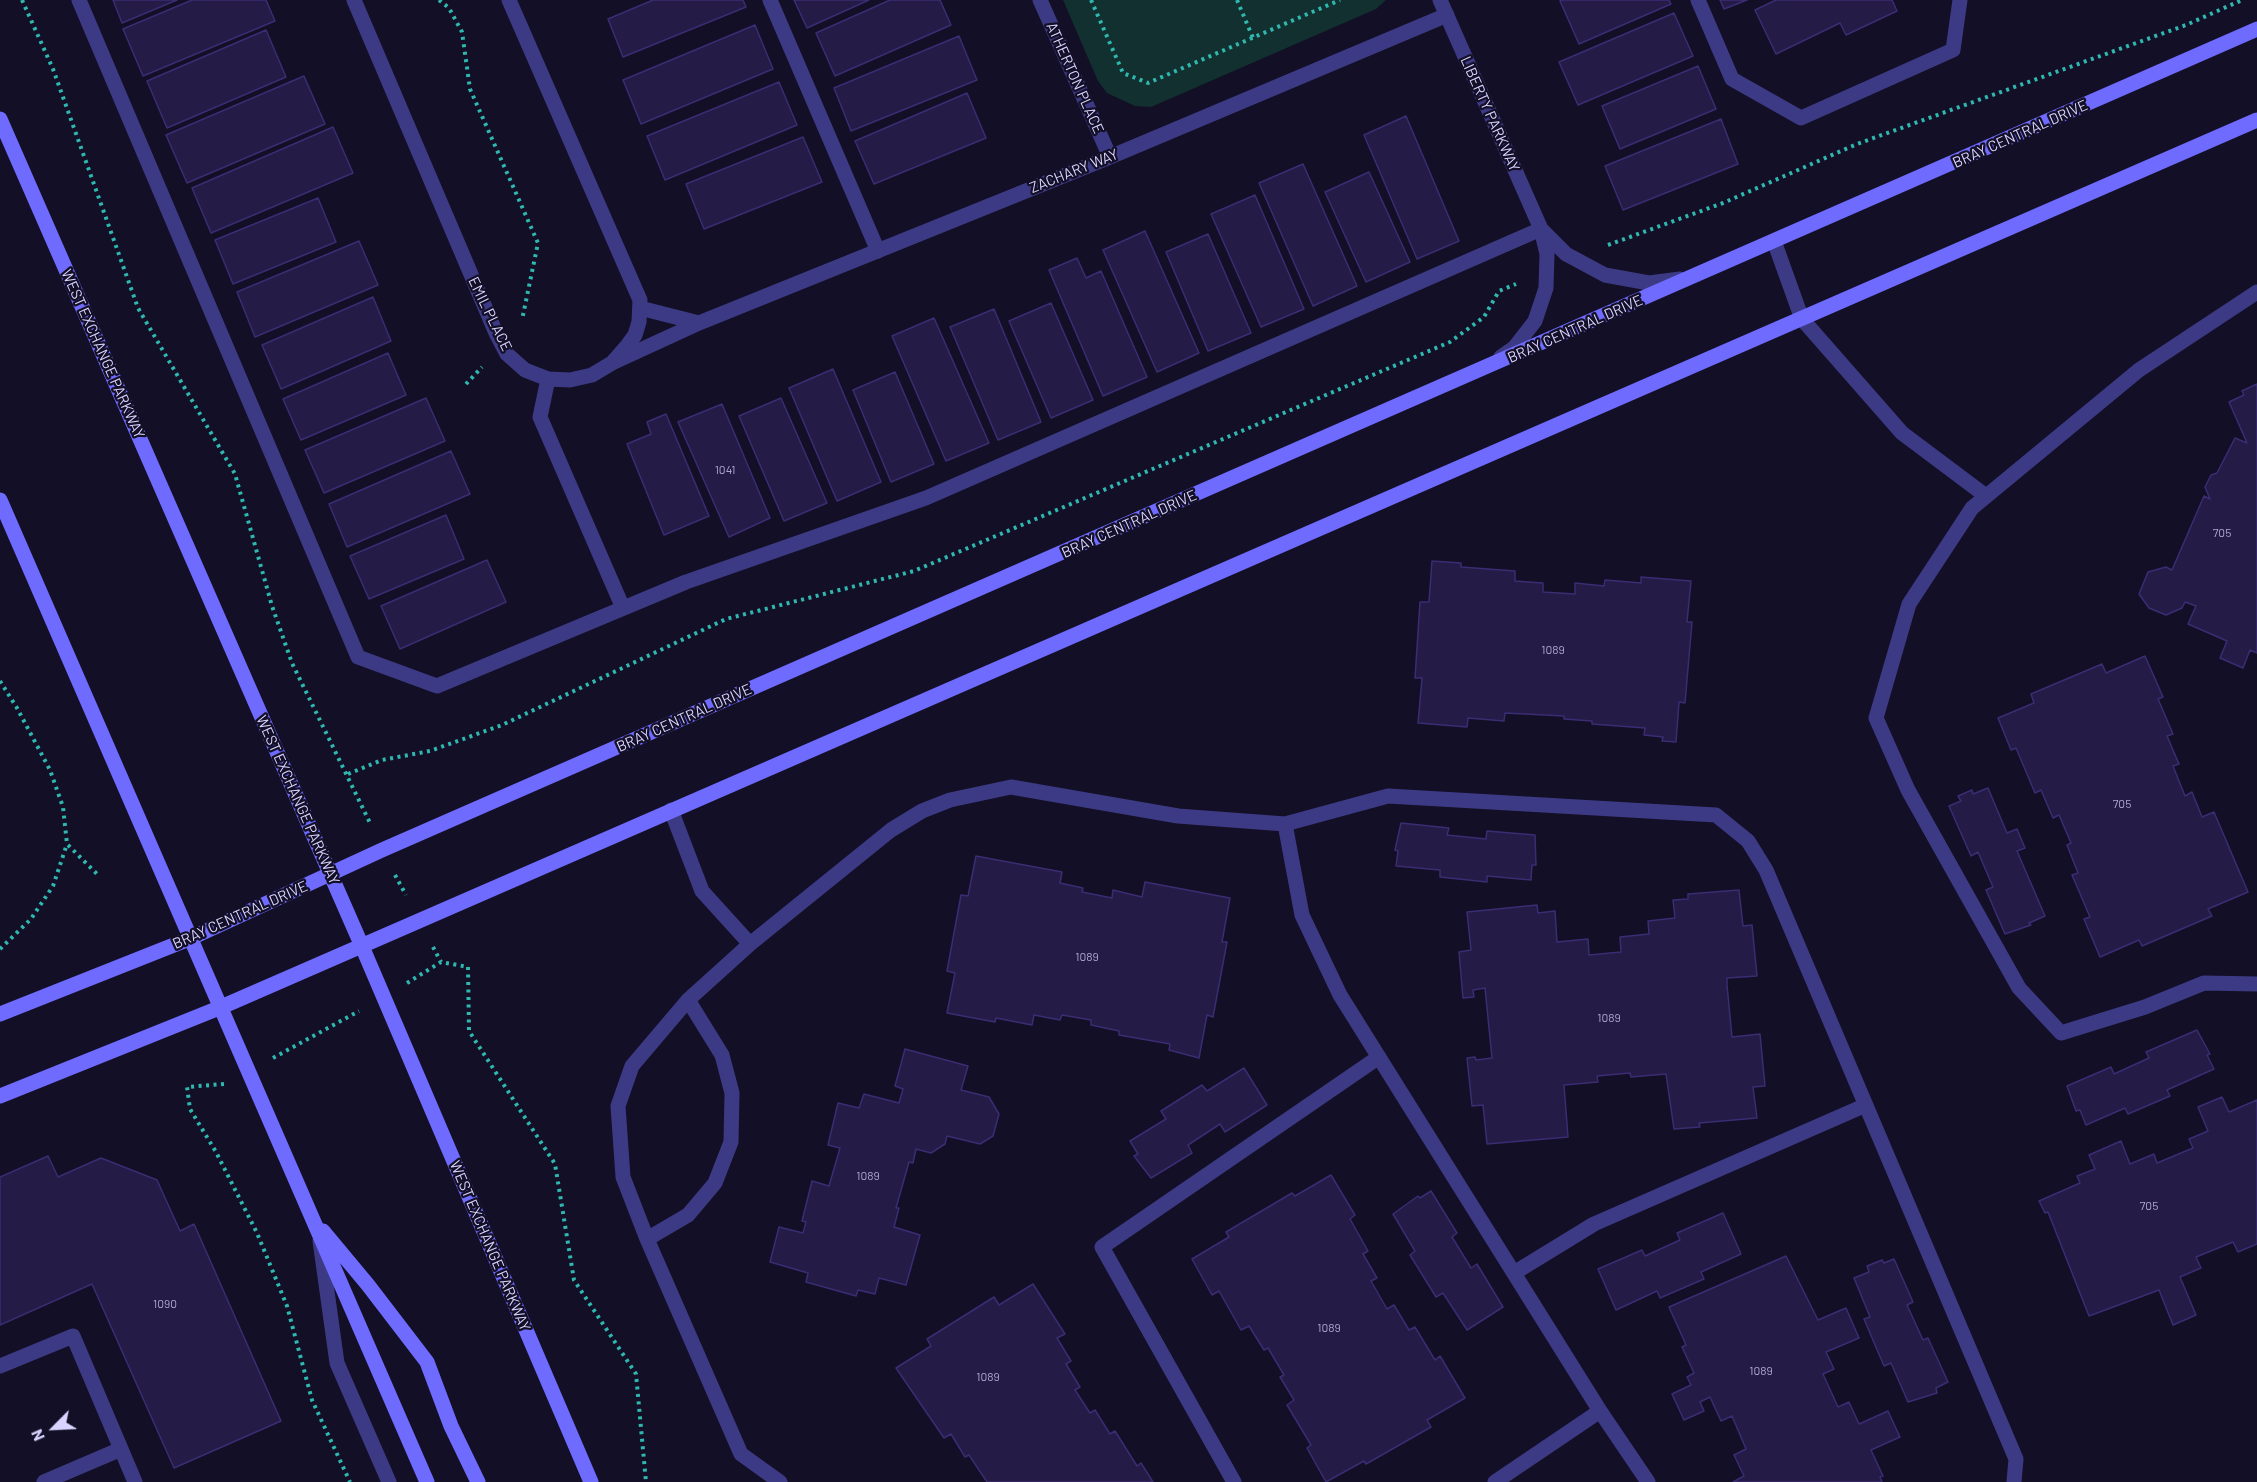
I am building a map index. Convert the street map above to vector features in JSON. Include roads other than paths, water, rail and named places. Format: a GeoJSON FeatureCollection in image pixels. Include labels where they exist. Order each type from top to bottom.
{"type":"FeatureCollection","features":[{"type":"Feature","properties":{"kind":"street"},"geometry":{"type":"LineString","coordinates":[[79,0],[358,657],[437,686],[686,582],[926,498],[1541,229]]}},
{"type":"Feature","properties":{"kind":"street","name":"EMIL PLACE"},"geometry":{"type":"LineString","coordinates":[[354,0],[507,354],[525,370],[548,379],[570,380],[592,375],[612,363],[635,335],[640,308]]}},
{"type":"Feature","properties":{"kind":"street"},"geometry":{"type":"LineString","coordinates":[[509,0],[640,300],[640,308],[699,323]]}},
{"type":"Feature","properties":{"kind":"street"},"geometry":{"type":"LineString","coordinates":[[770,0],[878,251]]}},
{"type":"Feature","properties":{"kind":"street","name":"ATHERTON PLACE"},"geometry":{"type":"LineString","coordinates":[[1040,0],[1110,157]]}},
{"type":"Feature","properties":{"kind":"street","name":"LIBERTY PARKWAY"},"geometry":{"type":"LineString","coordinates":[[1440,0],[1541,229],[1547,254],[1546,288],[1535,321],[1514,348],[1486,368]]}},
{"type":"Feature","properties":{"kind":"street"},"geometry":{"type":"LineString","coordinates":[[1698,0],[1732,79],[1801,118],[1953,50],[1960,0]]}},
{"type":"Feature","properties":{"kind":"street","name":"ZACHARY WAY"},"geometry":{"type":"LineString","coordinates":[[612,363],[699,323],[1110,157],[1447,15]]}},
{"type":"Feature","properties":{"kind":"street","name":"BRAY CENTRAL DRIVE"},"geometry":{"type":"LineString","coordinates":[[0,1014],[189,939],[382,850],[2257,29]]}},
{"type":"Feature","properties":{"kind":"street","name":"WEST EXCHANGE PARKWAY"},"geometry":{"type":"LineString","coordinates":[[0,119],[361,944],[591,1482]]}},
{"type":"Feature","properties":{"kind":"street"},"geometry":{"type":"LineString","coordinates":[[0,1096],[219,1008],[418,919],[1802,320],[2257,120]]}},
{"type":"Feature","properties":{"kind":"street","name":"LIBERTY PARKWAY"},"geometry":{"type":"LineString","coordinates":[[1541,229],[1566,254],[1605,275],[1649,283],[1692,277]]}},
{"type":"Feature","properties":{"kind":"street"},"geometry":{"type":"LineString","coordinates":[[1774,241],[1802,320],[1902,433],[1986,496]]}},
{"type":"Feature","properties":{"kind":"street"},"geometry":{"type":"LineString","coordinates":[[2257,292],[2139,370],[1972,508],[1909,604],[1876,718],[1908,790],[2019,988],[2061,1033],[2145,1007],[2204,984],[2257,984]]}},
{"type":"Feature","properties":{"kind":"street"},"geometry":{"type":"LineString","coordinates":[[548,379],[540,417],[623,608]]}},
{"type":"Feature","properties":{"kind":"street"},"geometry":{"type":"LineString","coordinates":[[0,500],[427,1482]]}},
{"type":"Feature","properties":{"kind":"street"},"geometry":{"type":"LineString","coordinates":[[780,1482],[741,1454],[647,1239],[623,1177],[618,1106],[632,1066],[688,1000],[750,944],[891,830],[922,811],[950,800],[1011,787],[1178,816],[1285,824],[1388,796],[1716,815],[1748,841],[1766,870],[2016,1459],[2014,1482]]}},
{"type":"Feature","properties":{"kind":"street"},"geometry":{"type":"LineString","coordinates":[[671,810],[702,891],[750,944]]}},
{"type":"Feature","properties":{"kind":"street"},"geometry":{"type":"LineString","coordinates":[[1285,824],[1302,915],[1340,995],[1600,1411],[1648,1482]]}},
{"type":"Feature","properties":{"kind":"street"},"geometry":{"type":"LineString","coordinates":[[647,1239],[688,1215],[715,1183],[730,1142],[732,1093],[722,1055],[688,1000]]}},
{"type":"Feature","properties":{"kind":"street"},"geometry":{"type":"LineString","coordinates":[[1234,1482],[1102,1247],[1379,1058]]}},
{"type":"Feature","properties":{"kind":"street"},"geometry":{"type":"LineString","coordinates":[[1514,1273],[1594,1224],[1866,1105]]}},
{"type":"Feature","properties":{"kind":"street"},"geometry":{"type":"LineString","coordinates":[[311,1218],[368,1284],[427,1362],[451,1426],[478,1482]]}},
{"type":"Feature","properties":{"kind":"street"},"geometry":{"type":"LineString","coordinates":[[319,1235],[337,1364],[389,1482]]}},
{"type":"Feature","properties":{"kind":"street"},"geometry":{"type":"LineString","coordinates":[[0,1366],[73,1336],[135,1482]]}},
{"type":"Feature","properties":{"kind":"street"},"geometry":{"type":"LineString","coordinates":[[1495,1482],[1600,1411]]}},
{"type":"Feature","properties":{"kind":"street"},"geometry":{"type":"LineString","coordinates":[[44,1482],[121,1449]]}}]}
